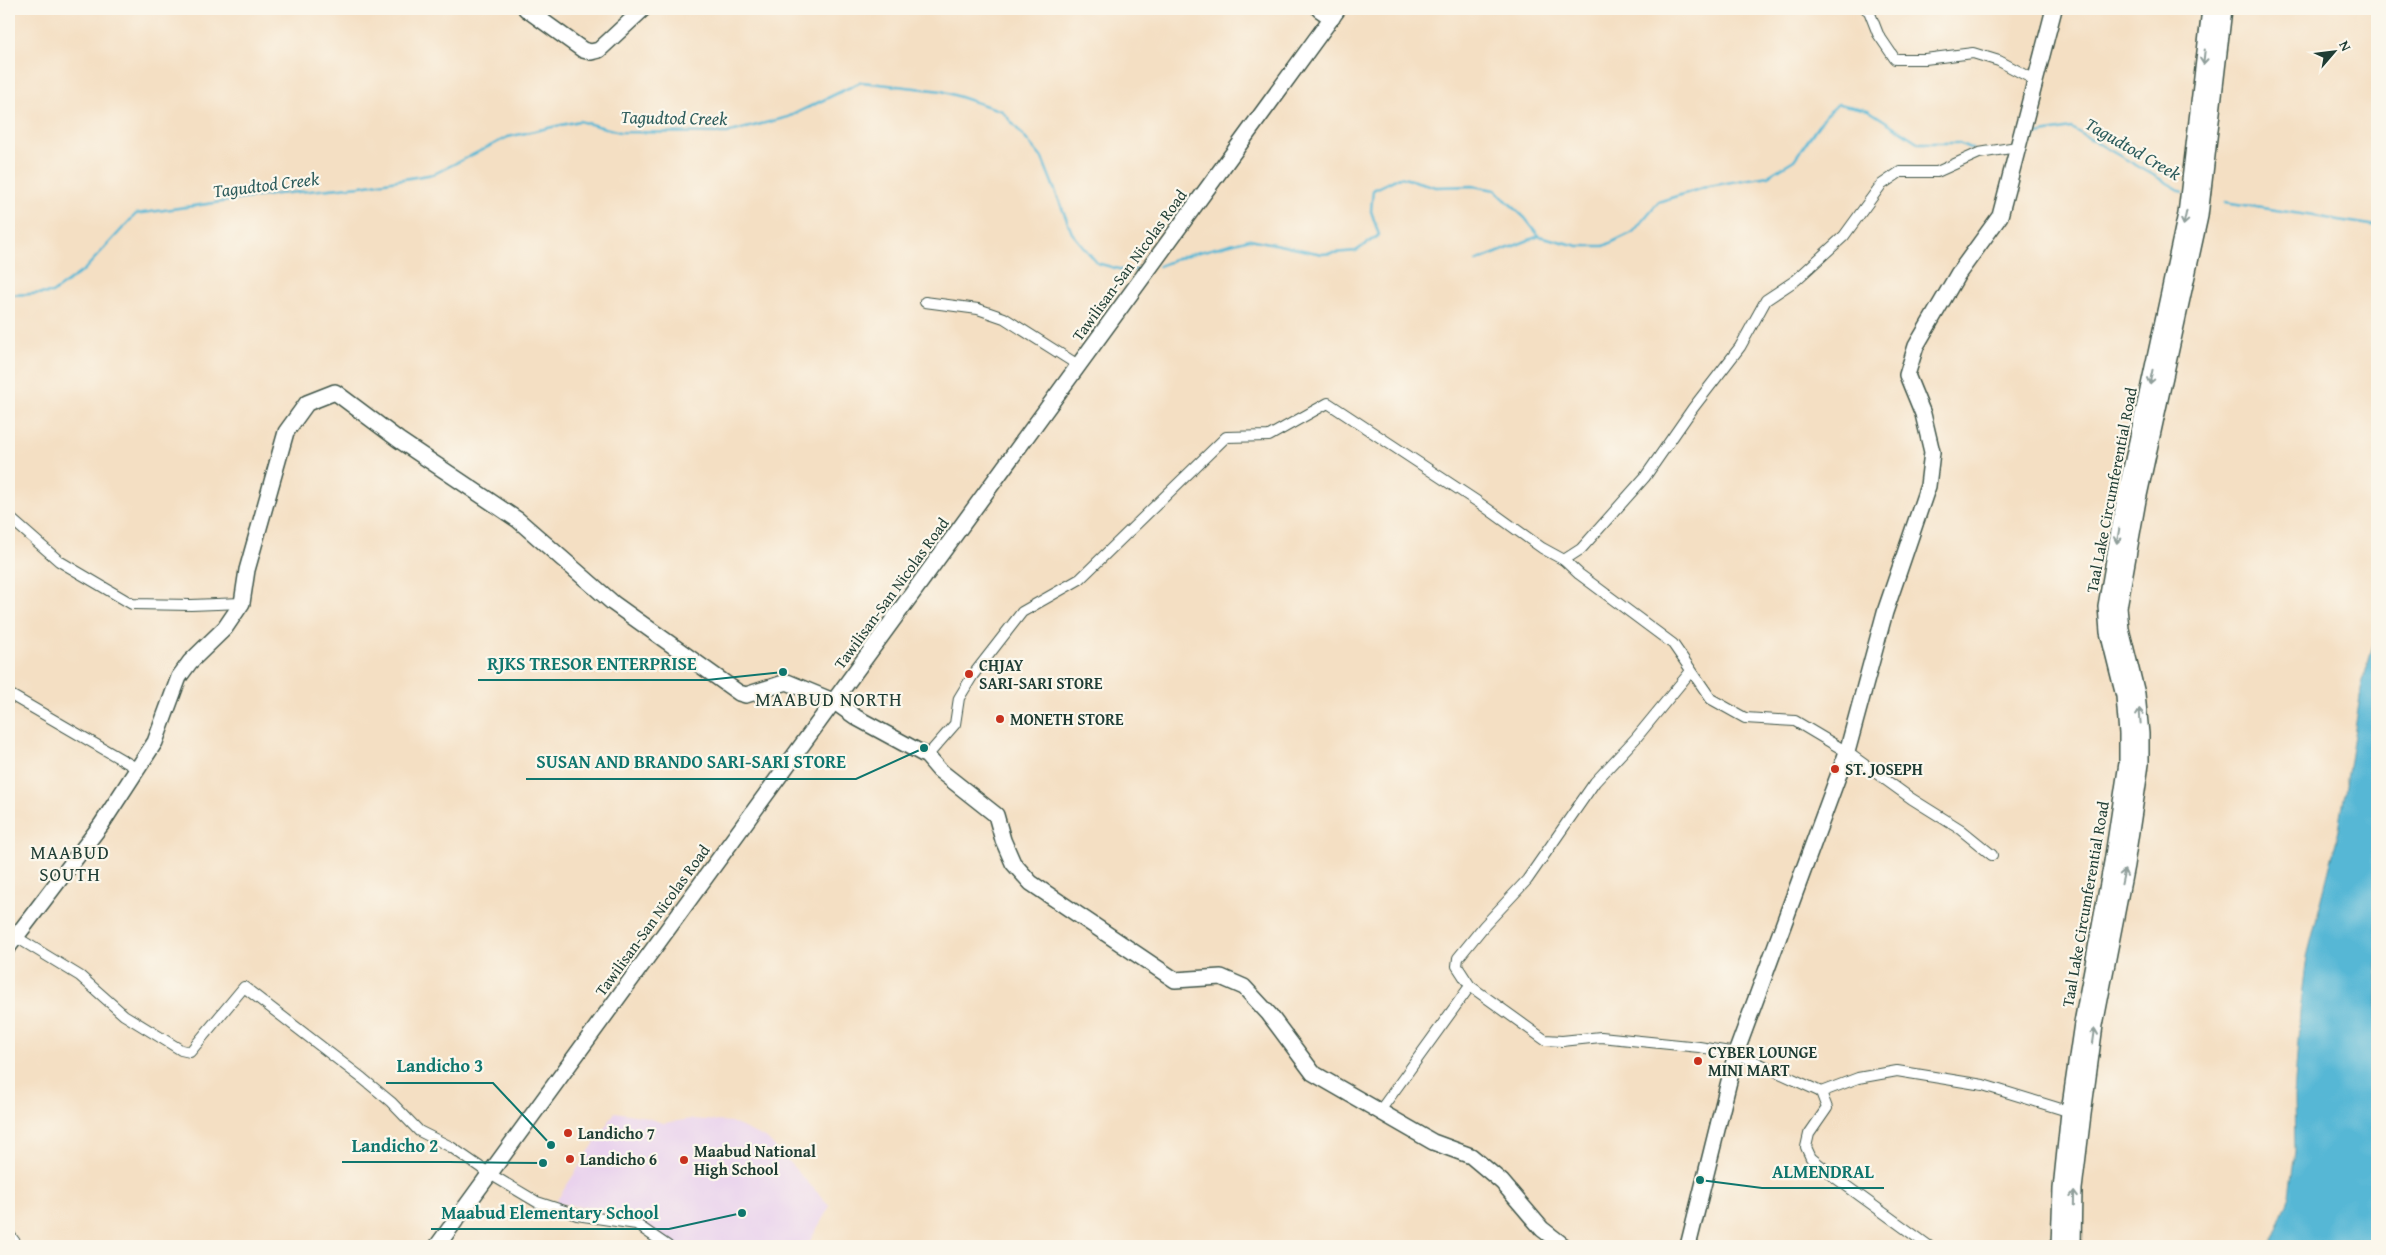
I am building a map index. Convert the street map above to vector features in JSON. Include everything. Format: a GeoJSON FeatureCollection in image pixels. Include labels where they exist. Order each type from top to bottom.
{"type":"FeatureCollection","features":[{"type":"Feature","properties":{"kind":"street"},"geometry":{"type":"LineString","coordinates":[[526,9],[583,50],[591,52],[598,50],[643,9]]}},
{"type":"Feature","properties":{"kind":"street"},"geometry":{"type":"LineString","coordinates":[[1319,9],[1335,13]]}},
{"type":"Feature","properties":{"kind":"street"},"geometry":{"type":"LineString","coordinates":[[1866,9],[1869,11],[1878,34],[1895,59],[1925,59],[1973,53],[1999,61],[2034,80]]}},
{"type":"Feature","properties":{"kind":"street"},"geometry":{"type":"LineString","coordinates":[[1688,1246],[1736,1053],[1847,752],[1885,612],[1928,486],[1932,452],[1923,414],[1907,375],[1916,346],[1958,274],[2000,216],[2054,9]]}},
{"type":"Feature","properties":{"kind":"street","name":"Taal Lake Circumferential Road"},"geometry":{"type":"LineString","coordinates":[[2197,191],[2210,9]]}},
{"type":"Feature","properties":{"kind":"street","name":"Taal Lake Circumferential Road"},"geometry":{"type":"LineString","coordinates":[[2073,1246],[2076,1113],[2082,1023],[2112,862],[2127,763],[2128,734],[2122,683],[2106,623],[2108,591],[2125,498],[2197,191],[2224,9]]}},
{"type":"Feature","properties":{"kind":"street","name":"Tawilisan-San Nicolas Road"},"geometry":{"type":"LineString","coordinates":[[437,1246],[1335,13]]}},
{"type":"Feature","properties":{"kind":"street"},"geometry":{"type":"LineString","coordinates":[[1564,560],[1581,549],[1645,477],[1693,408],[1740,347],[1766,300],[1796,280],[1844,236],[1881,185],[1900,172],[1937,172],[1979,152],[2017,146]]}},
{"type":"Feature","properties":{"kind":"street"},"geometry":{"type":"LineString","coordinates":[[925,302],[978,309],[1004,318],[1078,364]]}},
{"type":"Feature","properties":{"kind":"street"},"geometry":{"type":"LineString","coordinates":[[668,1246],[636,1224],[577,1215],[537,1202],[490,1174],[451,1147],[419,1130],[376,1090],[295,1024],[244,987],[190,1052],[180,1050],[124,1016],[80,976],[12,941],[101,825],[138,769],[155,742],[179,677],[190,662],[225,628],[242,603],[252,551],[286,432],[307,403],[335,392],[399,440],[518,520],[613,603],[739,693],[746,695],[787,682],[833,701],[857,718],[928,756],[939,770],[996,815],[1003,840],[1013,863],[1031,883],[1175,980],[1221,977],[1244,987],[1269,1014],[1313,1073],[1433,1142],[1471,1156],[1502,1182],[1542,1229],[1564,1246]]}},
{"type":"Feature","properties":{"kind":"street"},"geometry":{"type":"LineString","coordinates":[[928,756],[955,724],[959,698],[973,675],[1022,612],[1080,579],[1226,437],[1269,436],[1328,404],[1478,502],[1542,548],[1564,560],[1578,574],[1673,644],[1711,699],[1746,718],[1795,721],[1847,752],[1912,800],[1960,829],[1992,855]]}},
{"type":"Feature","properties":{"kind":"street"},"geometry":{"type":"LineString","coordinates":[[9,517],[59,561],[132,604],[191,605],[242,603]]}},
{"type":"Feature","properties":{"kind":"street"},"geometry":{"type":"LineString","coordinates":[[1691,671],[1636,738],[1595,782],[1527,880],[1484,926],[1458,958],[1457,966],[1470,986],[1545,1040],[1562,1041],[1601,1037],[1699,1047],[1736,1053],[1821,1092],[1827,1108],[1809,1134],[1806,1147],[1811,1158],[1929,1246]]}},
{"type":"Feature","properties":{"kind":"street"},"geometry":{"type":"LineString","coordinates":[[9,694],[138,769]]}},
{"type":"Feature","properties":{"kind":"street"},"geometry":{"type":"LineString","coordinates":[[1379,1112],[1470,986]]}},
{"type":"Feature","properties":{"kind":"street"},"geometry":{"type":"LineString","coordinates":[[1821,1092],[1858,1078],[1897,1071],[1983,1085],[2076,1113]]}},
{"type":"Feature","properties":{"kind":"street","name":"Taal Lake Circumferential Road"},"geometry":{"type":"LineString","coordinates":[[2059,1246],[2060,1189],[2076,1113]]}},
{"type":"Feature","properties":{"kind":"street"},"geometry":{"type":"LineString","coordinates":[[9,1234],[18,1246]]}},
{"type":"Feature","properties":{"kind":"shaded area","name":"Maabud National High School"},"geometry":{"type":"Polygon","coordinates":[[[615,1112],[641,1116],[663,1123],[692,1119],[731,1122],[767,1139],[830,1206],[807,1246],[677,1246],[637,1222],[589,1208],[555,1203],[615,1112]]]}},
{"type":"Feature","properties":{"kind":"water"},"geometry":{"type":"Polygon","coordinates":[[[2377,632],[2377,1246],[2269,1246],[2289,1196],[2295,1152],[2294,1097],[2300,1011],[2307,957],[2339,830],[2362,684],[2377,632]]]}},
{"type":"Feature","properties":{"kind":"waterway","name":"Tagudtod Creek"},"geometry":{"type":"LineString","coordinates":[[9,295],[52,293],[84,270],[136,214],[278,194],[361,186],[434,174],[508,137],[579,121],[620,132],[727,133],[788,117],[861,82],[942,91],[1002,111],[1042,158],[1072,233],[1097,263],[1126,271],[1142,269]]}},
{"type":"Feature","properties":{"kind":"waterway","name":"Tagudtod Creek"},"geometry":{"type":"LineString","coordinates":[[1159,266],[1184,256],[1250,239],[1322,254],[1356,251],[1379,235],[1371,211],[1373,190],[1400,177],[1436,187],[1473,186],[1495,190],[1525,218],[1539,236],[1578,246],[1604,246],[1633,232],[1658,202],[1709,186],[1768,176],[1794,160],[1825,116],[1838,104],[1868,110],[1919,143],[1959,143],[1972,149]]}},
{"type":"Feature","properties":{"kind":"waterway","name":"Tagudtod Creek"},"geometry":{"type":"LineString","coordinates":[[2025,145],[2037,134],[2071,128],[2183,192]]}},
{"type":"Feature","properties":{"kind":"waterway","name":"Tagudtod Creek"},"geometry":{"type":"LineString","coordinates":[[1994,155],[2003,156]]}},
{"type":"Feature","properties":{"kind":"waterway","name":"Tagudtod Creek"},"geometry":{"type":"LineString","coordinates":[[2225,202],[2377,226]]}},
{"type":"Feature","properties":{"kind":"waterway"},"geometry":{"type":"LineString","coordinates":[[1476,261],[1539,236]]}},
{"type":"Feature","properties":{"kind":"place","name":"RJKS TRESOR ENTERPRISE"},"geometry":{"type":"Point","coordinates":[783,672]}},
{"type":"Feature","properties":{"kind":"place","name":"CHJAY SARI-SARI STORE"},"geometry":{"type":"Point","coordinates":[969,674]}},
{"type":"Feature","properties":{"kind":"place","name":"MONETH STORE"},"geometry":{"type":"Point","coordinates":[1000,719]}},
{"type":"Feature","properties":{"kind":"place","name":"SUSAN AND BRANDO SARI-SARI STORE"},"geometry":{"type":"Point","coordinates":[924,748]}},
{"type":"Feature","properties":{"kind":"place","name":"ST. JOSEPH"},"geometry":{"type":"Point","coordinates":[1835,769]}},
{"type":"Feature","properties":{"kind":"place","name":"CYBER LOUNGE MINI MART"},"geometry":{"type":"Point","coordinates":[1698,1061]}},
{"type":"Feature","properties":{"kind":"place","name":"Landicho 7"},"geometry":{"type":"Point","coordinates":[568,1133]}},
{"type":"Feature","properties":{"kind":"place","name":"Landicho 3"},"geometry":{"type":"Point","coordinates":[551,1145]}},
{"type":"Feature","properties":{"kind":"place","name":"Landicho 6"},"geometry":{"type":"Point","coordinates":[570,1159]}},
{"type":"Feature","properties":{"kind":"place","name":"Maabud National High School"},"geometry":{"type":"Point","coordinates":[684,1160]}},
{"type":"Feature","properties":{"kind":"place","name":"Landicho 2"},"geometry":{"type":"Point","coordinates":[543,1163]}},
{"type":"Feature","properties":{"kind":"place","name":"ALMENDRAL"},"geometry":{"type":"Point","coordinates":[1700,1180]}},
{"type":"Feature","properties":{"kind":"place","name":"Maabud Elementary School"},"geometry":{"type":"Point","coordinates":[742,1213]}},
{"type":"Feature","properties":{"kind":"district","name":"MAABUD NORTH"},"geometry":{"type":"Point","coordinates":[829,699]}},
{"type":"Feature","properties":{"kind":"district","name":"MAABUD SOUTH"},"geometry":{"type":"Point","coordinates":[70,863]}}]}
